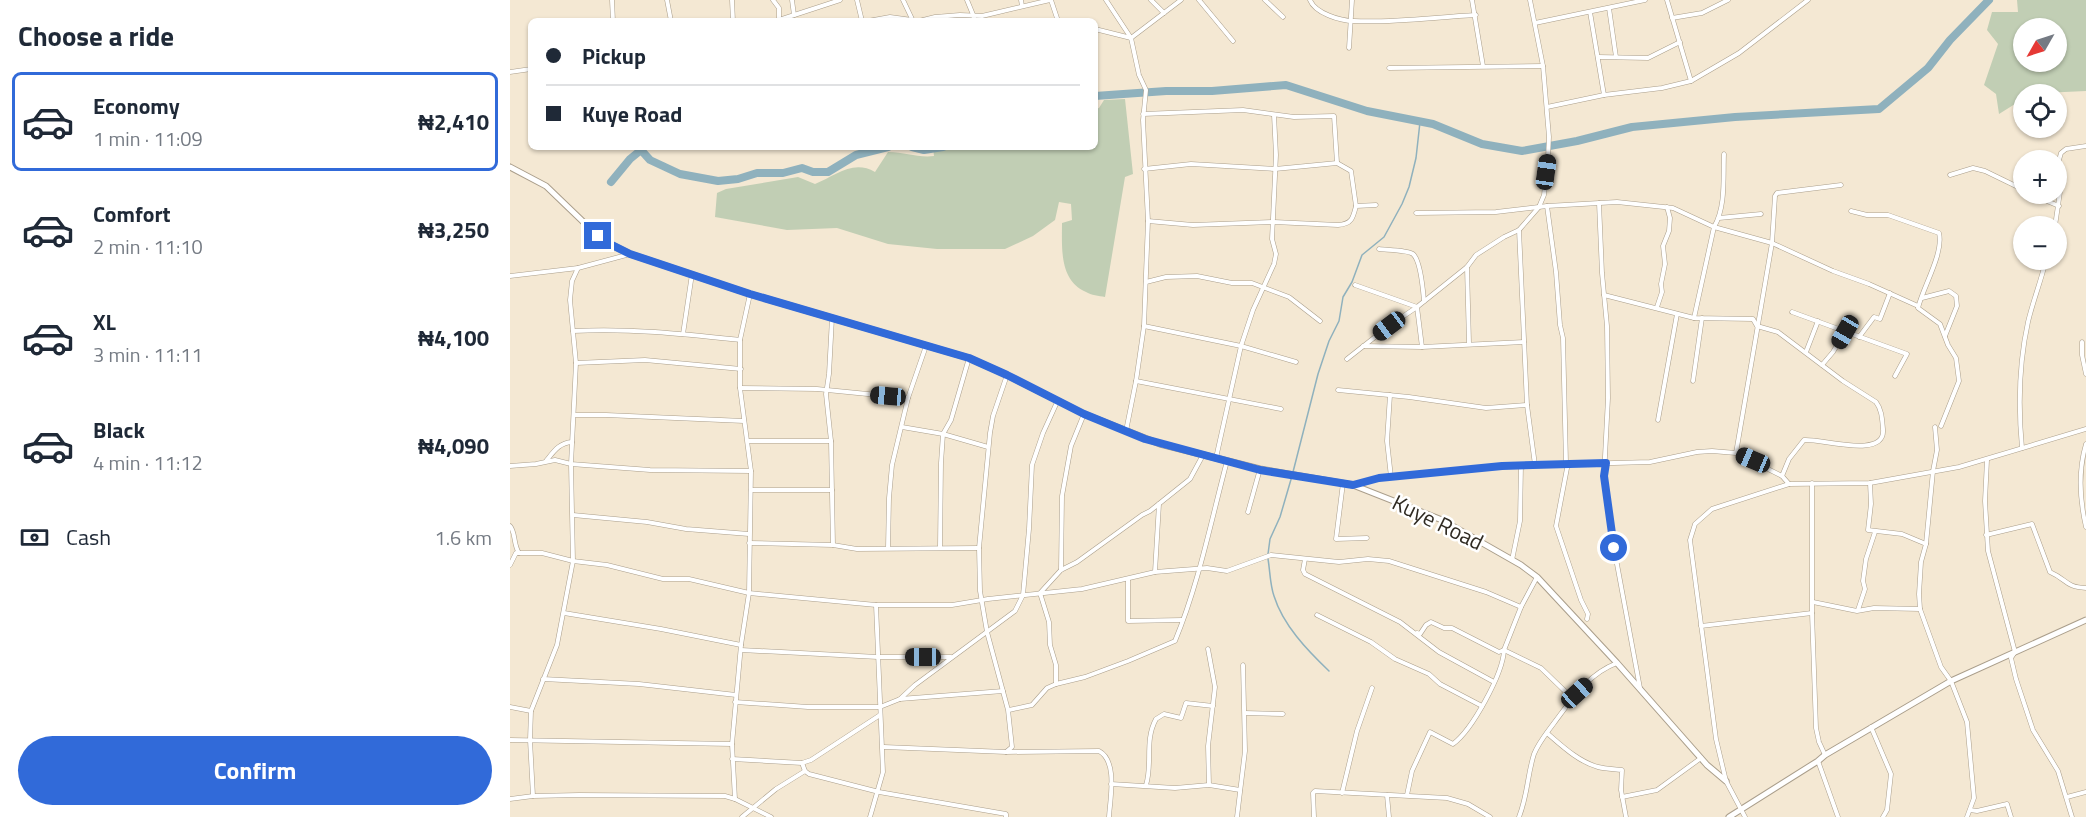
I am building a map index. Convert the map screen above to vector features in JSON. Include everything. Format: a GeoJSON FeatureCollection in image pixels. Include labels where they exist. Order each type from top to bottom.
{"type":"FeatureCollection","features":[{"type":"Feature","properties":{"kind":"street"},"geometry":{"type":"LineString","coordinates":[[612,0],[613,18]]}},
{"type":"Feature","properties":{"kind":"street"},"geometry":{"type":"LineString","coordinates":[[667,0],[670,18]]}},
{"type":"Feature","properties":{"kind":"street"},"geometry":{"type":"LineString","coordinates":[[732,0],[733,18]]}},
{"type":"Feature","properties":{"kind":"street"},"geometry":{"type":"LineString","coordinates":[[773,0],[779,8],[779,18]]}},
{"type":"Feature","properties":{"kind":"street"},"geometry":{"type":"LineString","coordinates":[[792,0],[794,15]]}},
{"type":"Feature","properties":{"kind":"street"},"geometry":{"type":"LineString","coordinates":[[785,18],[840,0]]}},
{"type":"Feature","properties":{"kind":"street"},"geometry":{"type":"LineString","coordinates":[[857,0],[861,18]]}},
{"type":"Feature","properties":{"kind":"street"},"geometry":{"type":"LineString","coordinates":[[903,0],[912,18]]}},
{"type":"Feature","properties":{"kind":"street"},"geometry":{"type":"LineString","coordinates":[[967,0],[973,18]]}},
{"type":"Feature","properties":{"kind":"street"},"geometry":{"type":"LineString","coordinates":[[1021,0],[1022,6]]}},
{"type":"Feature","properties":{"kind":"street"},"geometry":{"type":"LineString","coordinates":[[977,18],[1050,0],[1057,18]]}},
{"type":"Feature","properties":{"kind":"street"},"geometry":{"type":"LineString","coordinates":[[1106,0],[1131,38],[1138,75],[1146,90],[1143,114],[1148,221],[1144,326],[1136,381],[1125,432]]}},
{"type":"Feature","properties":{"kind":"street"},"geometry":{"type":"LineString","coordinates":[[1151,0],[1164,13]]}},
{"type":"Feature","properties":{"kind":"street"},"geometry":{"type":"LineString","coordinates":[[1131,38],[1181,0]]}},
{"type":"Feature","properties":{"kind":"street"},"geometry":{"type":"LineString","coordinates":[[1199,0],[1233,40]]}},
{"type":"Feature","properties":{"kind":"street"},"geometry":{"type":"LineString","coordinates":[[1264,0],[1283,18]]}},
{"type":"Feature","properties":{"kind":"street"},"geometry":{"type":"LineString","coordinates":[[1310,0],[1312,6],[1318,11],[1352,21],[1476,15]]}},
{"type":"Feature","properties":{"kind":"street"},"geometry":{"type":"LineString","coordinates":[[1349,48],[1352,0]]}},
{"type":"Feature","properties":{"kind":"street"},"geometry":{"type":"LineString","coordinates":[[1472,0],[1483,66]]}},
{"type":"Feature","properties":{"kind":"street"},"geometry":{"type":"LineString","coordinates":[[1347,359],[1418,307],[1467,267],[1476,255],[1519,230],[1539,207],[1544,195],[1549,137],[1543,66],[1530,0]]}},
{"type":"Feature","properties":{"kind":"street"},"geometry":{"type":"LineString","coordinates":[[1535,23],[1642,0]]}},
{"type":"Feature","properties":{"kind":"street"},"geometry":{"type":"LineString","coordinates":[[1667,0],[1691,81]]}},
{"type":"Feature","properties":{"kind":"street"},"geometry":{"type":"LineString","coordinates":[[1672,18],[1702,13],[1728,0]]}},
{"type":"Feature","properties":{"kind":"street"},"geometry":{"type":"LineString","coordinates":[[1547,107],[1691,81],[1739,53],[1808,0]]}},
{"type":"Feature","properties":{"kind":"street"},"geometry":{"type":"LineString","coordinates":[[778,18],[779,8]]}},
{"type":"Feature","properties":{"kind":"street"},"geometry":{"type":"LineString","coordinates":[[1609,8],[1616,57]]}},
{"type":"Feature","properties":{"kind":"street"},"geometry":{"type":"LineString","coordinates":[[1590,12],[1604,95]]}},
{"type":"Feature","properties":{"kind":"street"},"geometry":{"type":"LineString","coordinates":[[929,18],[960,15],[970,18]]}},
{"type":"Feature","properties":{"kind":"street"},"geometry":{"type":"LineString","coordinates":[[1098,30],[1131,38]]}},
{"type":"Feature","properties":{"kind":"street"},"geometry":{"type":"LineString","coordinates":[[1598,57],[1648,58],[1680,42]]}},
{"type":"Feature","properties":{"kind":"street"},"geometry":{"type":"LineString","coordinates":[[1389,68],[1543,66]]}},
{"type":"Feature","properties":{"kind":"street"},"geometry":{"type":"LineString","coordinates":[[510,72],[528,69]]}},
{"type":"Feature","properties":{"kind":"street"},"geometry":{"type":"LineString","coordinates":[[1143,114],[1243,110],[1294,117],[1334,116],[1337,163]]}},
{"type":"Feature","properties":{"kind":"street"},"geometry":{"type":"LineString","coordinates":[[1216,458],[1241,346],[1276,254],[1272,239],[1275,169],[1274,115]]}},
{"type":"Feature","properties":{"kind":"street"},"geometry":{"type":"LineString","coordinates":[[2057,216],[2061,153],[2066,149],[2086,146]]}},
{"type":"Feature","properties":{"kind":"street"},"geometry":{"type":"LineString","coordinates":[[1694,318],[1714,227],[1719,218],[1724,154]]}},
{"type":"Feature","properties":{"kind":"street"},"geometry":{"type":"LineString","coordinates":[[1144,169],[1205,164],[1275,169],[1337,163],[1351,171],[1356,206],[1353,219],[1347,224],[1274,222],[1201,225],[1148,221]]}},
{"type":"Feature","properties":{"kind":"street","name":"Kuye Road"},"geometry":{"type":"LineString","coordinates":[[510,167],[546,186],[608,243],[630,254],[750,294],[969,358],[1084,414],[1160,444],[1260,470],[1353,485],[1436,517],[1512,560],[1537,577],[1701,758],[1726,781]]}},
{"type":"Feature","properties":{"kind":"street"},"geometry":{"type":"LineString","coordinates":[[1950,174],[1973,168],[1985,171],[2013,185]]}},
{"type":"Feature","properties":{"kind":"street"},"geometry":{"type":"LineString","coordinates":[[1736,453],[1772,243],[1777,193],[1842,185]]}},
{"type":"Feature","properties":{"kind":"street"},"geometry":{"type":"LineString","coordinates":[[1416,213],[1496,212],[1599,203],[1644,204],[1667,207],[1714,227],[1772,243],[1918,306],[1920,311],[1940,324],[1956,358],[1959,381],[1941,426]]}},
{"type":"Feature","properties":{"kind":"street"},"geometry":{"type":"LineString","coordinates":[[1599,203],[1607,333],[1604,476],[1614,548],[1640,688]]}},
{"type":"Feature","properties":{"kind":"street"},"geometry":{"type":"LineString","coordinates":[[2054,204],[2059,206]]}},
{"type":"Feature","properties":{"kind":"street"},"geometry":{"type":"LineString","coordinates":[[1356,206],[1376,205]]}},
{"type":"Feature","properties":{"kind":"street"},"geometry":{"type":"LineString","coordinates":[[1547,206],[1563,338],[1567,463],[1556,526],[1588,614],[1587,619]]}},
{"type":"Feature","properties":{"kind":"street"},"geometry":{"type":"LineString","coordinates":[[1657,307],[1662,292],[1661,284],[1665,264],[1663,246],[1670,218],[1667,207]]}},
{"type":"Feature","properties":{"kind":"street"},"geometry":{"type":"LineString","coordinates":[[1851,211],[1867,215],[1888,215],[1939,233],[1937,255],[1918,306]]}},
{"type":"Feature","properties":{"kind":"street"},"geometry":{"type":"LineString","coordinates":[[1719,218],[1761,214]]}},
{"type":"Feature","properties":{"kind":"street"},"geometry":{"type":"LineString","coordinates":[[1519,230],[1527,405],[1535,465]]}},
{"type":"Feature","properties":{"kind":"street"},"geometry":{"type":"LineString","coordinates":[[1379,249],[1409,252],[1414,256],[1422,281],[1424,302]]}},
{"type":"Feature","properties":{"kind":"street"},"geometry":{"type":"LineString","coordinates":[[510,276],[588,267],[630,254]]}},
{"type":"Feature","properties":{"kind":"street"},"geometry":{"type":"LineString","coordinates":[[533,796],[531,711],[557,645],[573,561],[571,464],[576,363],[570,300],[572,281],[578,268],[588,267]]}},
{"type":"Feature","properties":{"kind":"street"},"geometry":{"type":"LineString","coordinates":[[1467,267],[1469,343]]}},
{"type":"Feature","properties":{"kind":"street"},"geometry":{"type":"LineString","coordinates":[[2022,448],[2019,411],[2021,375],[2028,323],[2043,270]]}},
{"type":"Feature","properties":{"kind":"street"},"geometry":{"type":"LineString","coordinates":[[683,334],[692,274]]}},
{"type":"Feature","properties":{"kind":"street"},"geometry":{"type":"LineString","coordinates":[[1146,282],[1166,277],[1197,276],[1224,282],[1252,283],[1289,297],[1320,321]]}},
{"type":"Feature","properties":{"kind":"street"},"geometry":{"type":"LineString","coordinates":[[1355,285],[1418,307]]}},
{"type":"Feature","properties":{"kind":"street"},"geometry":{"type":"LineString","coordinates":[[1921,299],[1949,291],[1956,296],[1957,306],[1944,336]]}},
{"type":"Feature","properties":{"kind":"street"},"geometry":{"type":"LineString","coordinates":[[1859,336],[1874,317],[1880,319],[1890,293]]}},
{"type":"Feature","properties":{"kind":"street"},"geometry":{"type":"LineString","coordinates":[[735,799],[732,744],[749,593],[751,490],[748,441],[740,388],[740,340],[750,294]]}},
{"type":"Feature","properties":{"kind":"street"},"geometry":{"type":"LineString","coordinates":[[1604,295],[1694,318],[1753,319],[1757,326],[1778,332],[1843,381],[1876,402],[1881,411],[1884,434],[1881,440],[1873,444],[1852,446],[1804,440],[1789,459],[1782,476]]}},
{"type":"Feature","properties":{"kind":"street"},"geometry":{"type":"LineString","coordinates":[[1418,307],[1422,346]]}},
{"type":"Feature","properties":{"kind":"street"},"geometry":{"type":"LineString","coordinates":[[1792,312],[1908,354],[1895,376]]}},
{"type":"Feature","properties":{"kind":"street"},"geometry":{"type":"LineString","coordinates":[[1658,420],[1677,314]]}},
{"type":"Feature","properties":{"kind":"street"},"geometry":{"type":"LineString","coordinates":[[832,318],[826,390],[831,441],[833,545]]}},
{"type":"Feature","properties":{"kind":"street"},"geometry":{"type":"LineString","coordinates":[[1693,381],[1702,318]]}},
{"type":"Feature","properties":{"kind":"street"},"geometry":{"type":"LineString","coordinates":[[1806,352],[1818,321]]}},
{"type":"Feature","properties":{"kind":"street"},"geometry":{"type":"LineString","coordinates":[[1144,326],[1241,346],[1296,362]]}},
{"type":"Feature","properties":{"kind":"street"},"geometry":{"type":"LineString","coordinates":[[573,332],[632,330],[740,340]]}},
{"type":"Feature","properties":{"kind":"street"},"geometry":{"type":"LineString","coordinates":[[1822,364],[1836,349],[1845,332]]}},
{"type":"Feature","properties":{"kind":"street"},"geometry":{"type":"LineString","coordinates":[[1363,346],[1524,342]]}},
{"type":"Feature","properties":{"kind":"street"},"geometry":{"type":"LineString","coordinates":[[2082,342],[2086,374]]}},
{"type":"Feature","properties":{"kind":"street"},"geometry":{"type":"LineString","coordinates":[[888,548],[892,465],[908,398],[926,346]]}},
{"type":"Feature","properties":{"kind":"street"},"geometry":{"type":"LineString","coordinates":[[940,548],[943,434],[951,420],[969,358]]}},
{"type":"Feature","properties":{"kind":"street"},"geometry":{"type":"LineString","coordinates":[[576,363],[645,360],[741,369]]}},
{"type":"Feature","properties":{"kind":"street"},"geometry":{"type":"LineString","coordinates":[[1006,752],[1012,747],[1008,710],[987,633],[981,600],[979,548],[993,416],[1007,375]]}},
{"type":"Feature","properties":{"kind":"street"},"geometry":{"type":"LineString","coordinates":[[1136,381],[1281,409]]}},
{"type":"Feature","properties":{"kind":"street"},"geometry":{"type":"LineString","coordinates":[[740,388],[826,390],[908,398]]}},
{"type":"Feature","properties":{"kind":"street"},"geometry":{"type":"LineString","coordinates":[[1338,390],[1486,408],[1527,405]]}},
{"type":"Feature","properties":{"kind":"street"},"geometry":{"type":"LineString","coordinates":[[1390,395],[1387,441],[1390,477]]}},
{"type":"Feature","properties":{"kind":"street"},"geometry":{"type":"LineString","coordinates":[[900,699],[915,685],[1015,610],[1023,595],[1032,465],[1058,400]]}},
{"type":"Feature","properties":{"kind":"street"},"geometry":{"type":"LineString","coordinates":[[1060,570],[1062,496],[1071,446],[1084,414]]}},
{"type":"Feature","properties":{"kind":"street"},"geometry":{"type":"LineString","coordinates":[[574,416],[606,415],[744,421]]}},
{"type":"Feature","properties":{"kind":"street"},"geometry":{"type":"LineString","coordinates":[[902,427],[943,434],[988,447]]}},
{"type":"Feature","properties":{"kind":"street"},"geometry":{"type":"LineString","coordinates":[[1935,427],[1937,450],[1926,544],[1919,580],[1920,609],[1941,667],[1951,681],[1967,722],[1974,798],[1967,817]]}},
{"type":"Feature","properties":{"kind":"street"},"geometry":{"type":"LineString","coordinates":[[1745,817],[1726,781],[1716,740],[1690,540],[1695,524],[1712,509],[1789,484],[1870,483],[1987,460],[2086,429]]}},
{"type":"Feature","properties":{"kind":"street"},"geometry":{"type":"LineString","coordinates":[[748,441],[831,441]]}},
{"type":"Feature","properties":{"kind":"street"},"geometry":{"type":"LineString","coordinates":[[546,462],[558,447],[572,442]]}},
{"type":"Feature","properties":{"kind":"street"},"geometry":{"type":"LineString","coordinates":[[2086,444],[2081,471],[2086,527]]}},
{"type":"Feature","properties":{"kind":"street"},"geometry":{"type":"LineString","coordinates":[[1353,485],[1369,479],[1521,465],[1650,462],[1697,452],[1736,453],[1782,476],[1789,484]]}},
{"type":"Feature","properties":{"kind":"street"},"geometry":{"type":"LineString","coordinates":[[1040,593],[1060,570],[1077,562],[1190,479],[1203,455]]}},
{"type":"Feature","properties":{"kind":"street"},"geometry":{"type":"LineString","coordinates":[[1008,710],[1032,705],[1047,688],[1056,684],[1095,673],[1175,641],[1199,569],[1227,460]]}},
{"type":"Feature","properties":{"kind":"street"},"geometry":{"type":"LineString","coordinates":[[1987,460],[1986,535],[1990,561],[2015,652],[2011,658],[2033,730],[2055,766],[2072,817]]}},
{"type":"Feature","properties":{"kind":"street"},"geometry":{"type":"LineString","coordinates":[[510,466],[561,461],[571,464],[650,470],[751,471]]}},
{"type":"Feature","properties":{"kind":"street"},"geometry":{"type":"LineString","coordinates":[[1512,560],[1520,521],[1521,465]]}},
{"type":"Feature","properties":{"kind":"street"},"geometry":{"type":"LineString","coordinates":[[1248,512],[1260,470]]}},
{"type":"Feature","properties":{"kind":"street"},"geometry":{"type":"LineString","coordinates":[[1343,483],[1336,538],[1366,538]]}},
{"type":"Feature","properties":{"kind":"street"},"geometry":{"type":"LineString","coordinates":[[1812,483],[1812,614],[1816,728],[1825,754]]}},
{"type":"Feature","properties":{"kind":"street"},"geometry":{"type":"LineString","coordinates":[[1870,483],[1871,507],[1867,529],[1875,532],[1902,534],[1926,544]]}},
{"type":"Feature","properties":{"kind":"street"},"geometry":{"type":"LineString","coordinates":[[751,490],[831,490]]}},
{"type":"Feature","properties":{"kind":"street"},"geometry":{"type":"LineString","coordinates":[[1155,572],[1159,504]]}},
{"type":"Feature","properties":{"kind":"street"},"geometry":{"type":"LineString","coordinates":[[573,515],[647,522],[686,530],[749,534]]}},
{"type":"Feature","properties":{"kind":"street"},"geometry":{"type":"LineString","coordinates":[[1986,535],[2032,524],[2050,572],[2070,586],[2086,588]]}},
{"type":"Feature","properties":{"kind":"street"},"geometry":{"type":"LineString","coordinates":[[510,526],[519,553]]}},
{"type":"Feature","properties":{"kind":"street"},"geometry":{"type":"LineString","coordinates":[[1857,611],[1865,589],[1863,581],[1866,559],[1875,532]]}},
{"type":"Feature","properties":{"kind":"street"},"geometry":{"type":"LineString","coordinates":[[749,543],[833,545],[857,549],[979,548]]}},
{"type":"Feature","properties":{"kind":"street"},"geometry":{"type":"LineString","coordinates":[[510,565],[513,557],[519,553],[542,553],[573,561],[607,565],[663,579],[688,579],[749,593],[876,605],[952,605],[1082,589],[1155,572],[1214,568],[1227,571],[1271,555],[1339,562],[1368,559],[1389,561],[1486,592],[1521,607]]}},
{"type":"Feature","properties":{"kind":"street"},"geometry":{"type":"LineString","coordinates":[[1305,560],[1303,570],[1305,574],[1400,622],[1446,656],[1494,682]]}},
{"type":"Feature","properties":{"kind":"street"},"geometry":{"type":"LineString","coordinates":[[1407,795],[1412,771],[1430,732],[1453,744],[1482,706],[1494,682],[1521,607],[1537,577]]}},
{"type":"Feature","properties":{"kind":"street"},"geometry":{"type":"LineString","coordinates":[[1128,579],[1128,621],[1182,620]]}},
{"type":"Feature","properties":{"kind":"street"},"geometry":{"type":"LineString","coordinates":[[1040,593],[1056,665],[1056,684]]}},
{"type":"Feature","properties":{"kind":"street"},"geometry":{"type":"LineString","coordinates":[[1812,602],[1857,611],[1874,608],[1920,609]]}},
{"type":"Feature","properties":{"kind":"street"},"geometry":{"type":"LineString","coordinates":[[870,817],[883,772],[884,747],[880,715],[876,605]]}},
{"type":"Feature","properties":{"kind":"street"},"geometry":{"type":"LineString","coordinates":[[564,613],[661,628],[741,648],[878,657],[952,657]]}},
{"type":"Feature","properties":{"kind":"street"},"geometry":{"type":"LineString","coordinates":[[1701,626],[1812,614]]}},
{"type":"Feature","properties":{"kind":"street"},"geometry":{"type":"LineString","coordinates":[[1317,615],[1371,642],[1395,659],[1429,674],[1440,684],[1482,706]]}},
{"type":"Feature","properties":{"kind":"street"},"geometry":{"type":"LineString","coordinates":[[1730,817],[1818,761],[1825,754],[1951,681],[2086,620]]}},
{"type":"Feature","properties":{"kind":"street"},"geometry":{"type":"LineString","coordinates":[[1410,629],[1420,634],[1431,622],[1444,628],[1452,628],[1499,652],[1504,650],[1541,668],[1572,698]]}},
{"type":"Feature","properties":{"kind":"street"},"geometry":{"type":"LineString","coordinates":[[1208,649],[1214,681],[1208,746],[1209,785]]}},
{"type":"Feature","properties":{"kind":"street"},"geometry":{"type":"LineString","coordinates":[[1519,817],[1538,745],[1572,698],[1602,670],[1617,663]]}},
{"type":"Feature","properties":{"kind":"street"},"geometry":{"type":"LineString","coordinates":[[1237,817],[1245,751],[1243,665]]}},
{"type":"Feature","properties":{"kind":"street"},"geometry":{"type":"LineString","coordinates":[[543,679],[639,684],[736,695]]}},
{"type":"Feature","properties":{"kind":"street"},"geometry":{"type":"LineString","coordinates":[[1342,794],[1357,731],[1372,688]]}},
{"type":"Feature","properties":{"kind":"street"},"geometry":{"type":"LineString","coordinates":[[735,702],[808,707],[880,707],[900,699],[1003,691]]}},
{"type":"Feature","properties":{"kind":"street"},"geometry":{"type":"LineString","coordinates":[[1146,785],[1150,772],[1149,737],[1156,719],[1164,714],[1181,718],[1186,703],[1213,706]]}},
{"type":"Feature","properties":{"kind":"street"},"geometry":{"type":"LineString","coordinates":[[510,707],[531,711]]}},
{"type":"Feature","properties":{"kind":"street"},"geometry":{"type":"LineString","coordinates":[[1245,713],[1283,714]]}},
{"type":"Feature","properties":{"kind":"street"},"geometry":{"type":"LineString","coordinates":[[732,759],[802,763],[811,760],[880,715]]}},
{"type":"Feature","properties":{"kind":"street"},"geometry":{"type":"LineString","coordinates":[[1871,727],[1891,774],[1887,810],[1883,817]]}},
{"type":"Feature","properties":{"kind":"street"},"geometry":{"type":"LineString","coordinates":[[1547,733],[1574,755],[1597,767],[1622,770],[1622,797],[1626,817]]}},
{"type":"Feature","properties":{"kind":"street"},"geometry":{"type":"LineString","coordinates":[[510,740],[732,744]]}},
{"type":"Feature","properties":{"kind":"street"},"geometry":{"type":"LineString","coordinates":[[884,747],[1006,752],[1099,751],[1106,754],[1110,763],[1109,817]]}},
{"type":"Feature","properties":{"kind":"street"},"geometry":{"type":"LineString","coordinates":[[1622,797],[1662,788],[1701,758]]}},
{"type":"Feature","properties":{"kind":"street"},"geometry":{"type":"LineString","coordinates":[[1818,761],[1838,817]]}},
{"type":"Feature","properties":{"kind":"street"},"geometry":{"type":"LineString","coordinates":[[802,763],[809,774],[879,792],[1006,814],[1006,817]]}},
{"type":"Feature","properties":{"kind":"street"},"geometry":{"type":"LineString","coordinates":[[742,817],[776,789],[805,771]]}},
{"type":"Feature","properties":{"kind":"street"},"geometry":{"type":"LineString","coordinates":[[1111,784],[1175,788],[1209,785],[1240,790]]}},
{"type":"Feature","properties":{"kind":"street"},"geometry":{"type":"LineString","coordinates":[[1314,817],[1313,791],[1459,800],[1490,817]]}},
{"type":"Feature","properties":{"kind":"street"},"geometry":{"type":"LineString","coordinates":[[2066,797],[2086,792]]}},
{"type":"Feature","properties":{"kind":"street"},"geometry":{"type":"LineString","coordinates":[[1387,795],[1389,817]]}},
{"type":"Feature","properties":{"kind":"street"},"geometry":{"type":"LineString","coordinates":[[510,799],[533,796],[725,796],[771,817]]}},
{"type":"Feature","properties":{"kind":"street"},"geometry":{"type":"LineString","coordinates":[[1970,810],[1977,811],[2007,804],[2011,817]]}},
{"type":"Feature","properties":{"kind":"green space"},"geometry":{"type":"Polygon","coordinates":[[[2017,0],[2086,0],[2086,91],[2067,92],[2067,84],[2013,84],[2013,105],[1999,114],[1996,94],[1984,85],[1998,44],[1987,30],[1992,12],[2018,12],[2017,0]]]}},
{"type":"Feature","properties":{"kind":"green space"},"geometry":{"type":"Polygon","coordinates":[[[1125,99],[1133,174],[1125,177],[1105,297],[1090,294],[1077,287],[1067,271],[1062,253],[1062,223],[1072,220],[1071,204],[1059,202],[1055,220],[1033,236],[1005,249],[937,249],[888,244],[837,228],[787,230],[715,217],[717,193],[726,189],[798,177],[815,184],[844,170],[859,167],[875,172],[888,152],[934,156],[933,150],[1098,150],[1098,108],[1104,100],[1125,99]]]}},
{"type":"Feature","properties":{"kind":"waterway"},"geometry":{"type":"LineString","coordinates":[[1098,96],[1286,85],[1367,111],[1433,124],[1482,144],[1522,151],[1577,141],[1632,127],[1735,117],[1879,109],[1928,68],[1950,40],[1989,0]]}},
{"type":"Feature","properties":{"kind":"waterway"},"geometry":{"type":"LineString","coordinates":[[1293,472],[1318,374],[1329,341],[1339,321],[1343,297],[1352,282],[1362,255],[1384,237],[1402,204],[1416,158],[1420,122]]}},
{"type":"Feature","properties":{"kind":"waterway"},"geometry":{"type":"LineString","coordinates":[[611,182],[630,159],[641,150]]}},
{"type":"Feature","properties":{"kind":"waterway"},"geometry":{"type":"LineString","coordinates":[[641,150],[650,160],[680,174],[718,181],[738,179],[757,173],[783,173],[802,168],[813,172],[828,172],[856,155],[876,150]]}},
{"type":"Feature","properties":{"kind":"waterway"},"geometry":{"type":"LineString","coordinates":[[1268,554],[1270,539],[1280,517],[1292,476]]}},
{"type":"Feature","properties":{"kind":"waterway"},"geometry":{"type":"LineString","coordinates":[[1268,559],[1273,592],[1283,617],[1304,646],[1329,671]]}},
{"type":"Feature","properties":{"kind":"route"},"geometry":{"type":"LineString","coordinates":[[598,236],[630,254],[750,294],[969,358],[1125,432],[1170,447],[1260,470],[1353,485],[1369,479],[1502,466],[1606,463],[1604,476],[1614,548]]}}]}
